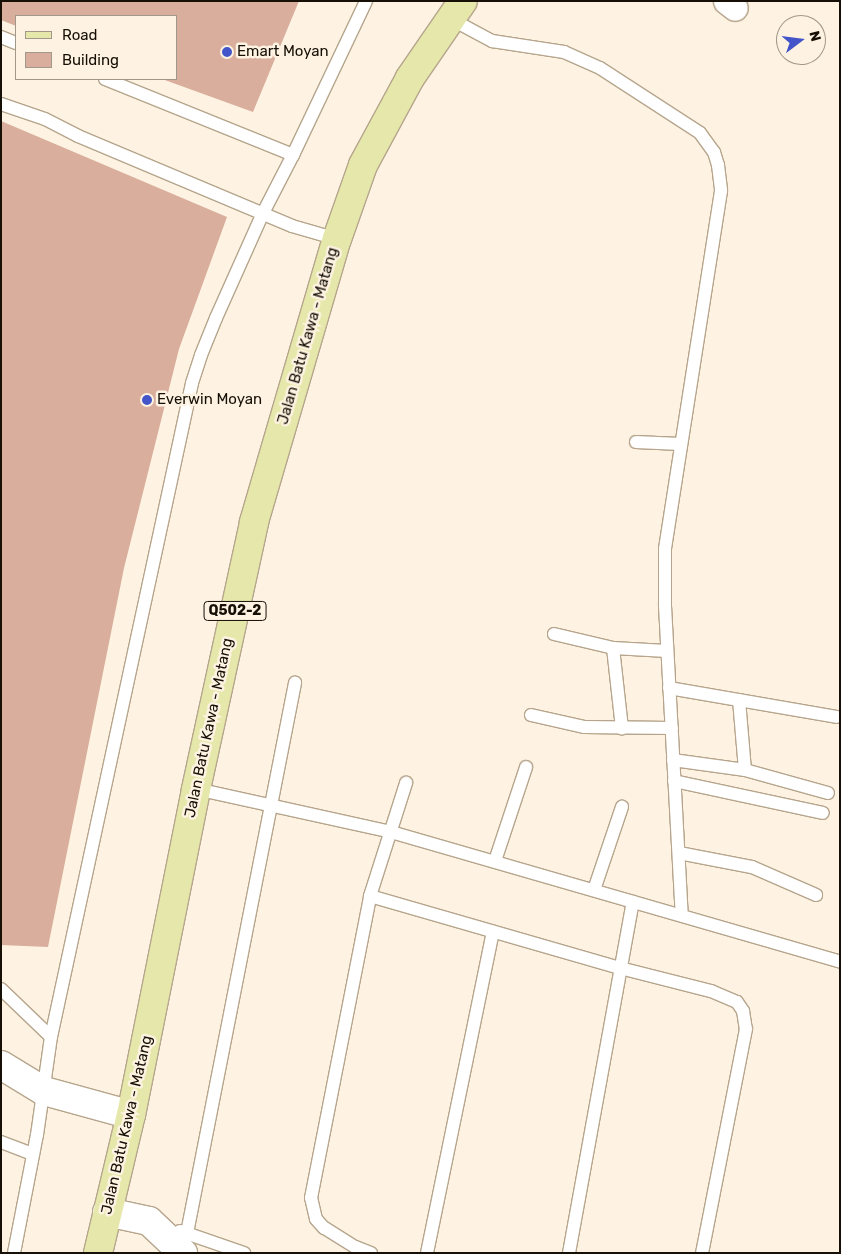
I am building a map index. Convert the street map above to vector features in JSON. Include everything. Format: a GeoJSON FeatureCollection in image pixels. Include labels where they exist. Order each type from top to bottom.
{"type":"FeatureCollection","features":[{"type":"Feature","properties":{"kind":"main road","name":"Jalan Batu Kawa - Matang"},"geometry":{"type":"LineString","coordinates":[[98,1253],[131,1115],[196,788],[254,522],[336,239],[363,165],[410,78],[457,10]]}},
{"type":"Feature","properties":{"kind":"street"},"geometry":{"type":"LineString","coordinates":[[1,1065],[44,1092],[131,1115]]}},
{"type":"Feature","properties":{"kind":"street"},"geometry":{"type":"LineString","coordinates":[[107,1212],[150,1221],[185,1243]]}},
{"type":"Feature","properties":{"kind":"lane"},"geometry":{"type":"LineString","coordinates":[[14,1253],[44,1092],[51,1038],[192,383],[216,318],[263,213],[293,155],[366,1]]}},
{"type":"Feature","properties":{"kind":"lane"},"geometry":{"type":"LineString","coordinates":[[457,10],[492,41],[564,52],[600,68],[700,134],[714,152],[718,165],[721,191],[665,549],[667,651],[682,916]]}},
{"type":"Feature","properties":{"kind":"lane"},"geometry":{"type":"LineString","coordinates":[[1,36],[15,43]]}},
{"type":"Feature","properties":{"kind":"lane"},"geometry":{"type":"LineString","coordinates":[[107,80],[293,155]]}},
{"type":"Feature","properties":{"kind":"lane"},"geometry":{"type":"LineString","coordinates":[[1,104],[44,119],[86,139],[292,226],[336,239]]}},
{"type":"Feature","properties":{"kind":"lane"},"geometry":{"type":"LineString","coordinates":[[636,442],[680,444]]}},
{"type":"Feature","properties":{"kind":"lane"},"geometry":{"type":"LineString","coordinates":[[554,634],[613,648],[667,651]]}},
{"type":"Feature","properties":{"kind":"lane"},"geometry":{"type":"LineString","coordinates":[[613,648],[622,728]]}},
{"type":"Feature","properties":{"kind":"lane"},"geometry":{"type":"LineString","coordinates":[[244,1253],[185,1243],[295,683]]}},
{"type":"Feature","properties":{"kind":"lane"},"geometry":{"type":"LineString","coordinates":[[670,688],[837,717]]}},
{"type":"Feature","properties":{"kind":"lane"},"geometry":{"type":"LineString","coordinates":[[739,700],[745,770]]}},
{"type":"Feature","properties":{"kind":"lane"},"geometry":{"type":"LineString","coordinates":[[531,715],[584,727],[672,728]]}},
{"type":"Feature","properties":{"kind":"lane"},"geometry":{"type":"LineString","coordinates":[[673,760],[745,770],[828,793]]}},
{"type":"Feature","properties":{"kind":"lane"},"geometry":{"type":"LineString","coordinates":[[495,862],[526,767]]}},
{"type":"Feature","properties":{"kind":"lane"},"geometry":{"type":"LineString","coordinates":[[674,782],[823,812]]}},
{"type":"Feature","properties":{"kind":"lane"},"geometry":{"type":"LineString","coordinates":[[371,1253],[355,1247],[324,1228],[316,1219],[311,1198],[370,896],[406,783]]}},
{"type":"Feature","properties":{"kind":"lane"},"geometry":{"type":"LineString","coordinates":[[196,788],[391,832],[840,962]]}},
{"type":"Feature","properties":{"kind":"lane"},"geometry":{"type":"LineString","coordinates":[[594,890],[622,807]]}},
{"type":"Feature","properties":{"kind":"lane"},"geometry":{"type":"LineString","coordinates":[[678,853],[752,867],[816,895]]}},
{"type":"Feature","properties":{"kind":"lane"},"geometry":{"type":"LineString","coordinates":[[370,896],[620,968],[710,991],[737,1002],[742,1011],[746,1029],[702,1253]]}},
{"type":"Feature","properties":{"kind":"lane"},"geometry":{"type":"LineString","coordinates":[[569,1253],[632,902]]}},
{"type":"Feature","properties":{"kind":"lane"},"geometry":{"type":"LineString","coordinates":[[427,1253],[493,932]]}},
{"type":"Feature","properties":{"kind":"lane"},"geometry":{"type":"LineString","coordinates":[[1,989],[51,1038]]}},
{"type":"Feature","properties":{"kind":"lane"},"geometry":{"type":"LineString","coordinates":[[1,1142],[32,1154]]}},
{"type":"Feature","properties":{"kind":"building","name":"Emart Moyan"},"geometry":{"type":"Polygon","coordinates":[[[1,1],[299,1],[253,112],[165,80],[178,80],[178,15],[15,15],[15,26],[1,20],[1,1]]]}},
{"type":"Feature","properties":{"kind":"building"},"geometry":{"type":"Polygon","coordinates":[[[1,121],[227,217],[179,349],[124,568],[48,947],[1,945],[1,121]]]}},
{"type":"Feature","properties":{"kind":"place","name":"Emart Moyan"},"geometry":{"type":"Point","coordinates":[227,52]}},
{"type":"Feature","properties":{"kind":"place","name":"Everwin Moyan"},"geometry":{"type":"Point","coordinates":[147,400]}}]}
